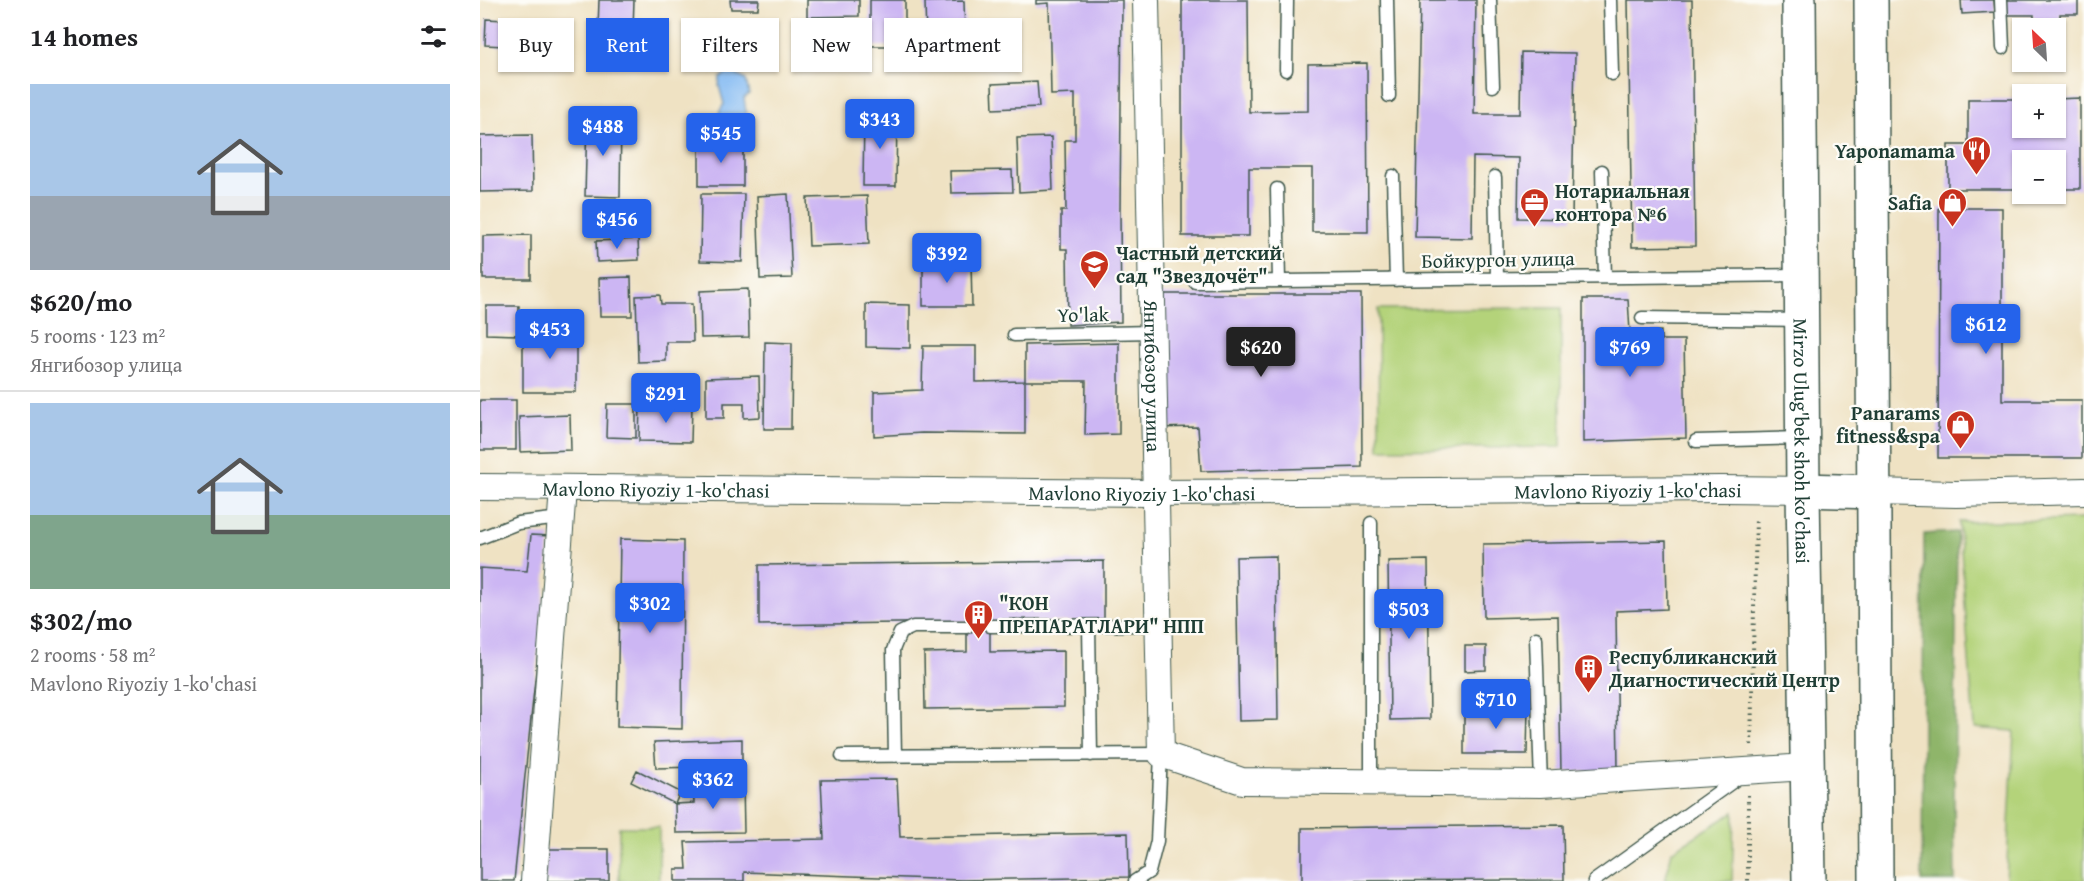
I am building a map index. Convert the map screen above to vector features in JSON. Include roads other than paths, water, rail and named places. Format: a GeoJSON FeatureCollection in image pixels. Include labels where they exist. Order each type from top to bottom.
{"type":"FeatureCollection","features":[{"type":"Feature","properties":{"kind":"main road","name":"Mirzo Ulug'bek shoh ko'chasi"},"geometry":{"type":"LineString","coordinates":[[1799,0],[1802,438],[1809,881]]}},
{"type":"Feature","properties":{"kind":"main road"},"geometry":{"type":"LineString","coordinates":[[1871,0],[1876,881]]}},
{"type":"Feature","properties":{"kind":"main road"},"geometry":{"type":"LineString","coordinates":[[1803,490],[1874,492]]}},
{"type":"Feature","properties":{"kind":"street","name":"Янгибозор улица"},"geometry":{"type":"LineString","coordinates":[[1146,0],[1161,754]]}},
{"type":"Feature","properties":{"kind":"street","name":"Mavlono Riyoziy 1-ko'chasi"},"geometry":{"type":"LineString","coordinates":[[480,488],[1155,493],[1803,490]]}},
{"type":"Feature","properties":{"kind":"street"},"geometry":{"type":"LineString","coordinates":[[534,881],[563,489]]}},
{"type":"Feature","properties":{"kind":"street"},"geometry":{"type":"LineString","coordinates":[[1874,492],[1956,494],[2084,491]]}},
{"type":"Feature","properties":{"kind":"street"},"geometry":{"type":"LineString","coordinates":[[1161,754],[1242,781],[1541,784],[1807,767]]}},
{"type":"Feature","properties":{"kind":"lane"},"geometry":{"type":"LineString","coordinates":[[1286,70],[1287,0]]}},
{"type":"Feature","properties":{"kind":"lane"},"geometry":{"type":"LineString","coordinates":[[1387,0],[1389,96]]}},
{"type":"Feature","properties":{"kind":"lane"},"geometry":{"type":"LineString","coordinates":[[1490,0],[1493,86]]}},
{"type":"Feature","properties":{"kind":"lane"},"geometry":{"type":"LineString","coordinates":[[1610,0],[1612,75]]}},
{"type":"Feature","properties":{"kind":"lane"},"geometry":{"type":"LineString","coordinates":[[2001,0],[2002,48]]}},
{"type":"Feature","properties":{"kind":"lane"},"geometry":{"type":"LineString","coordinates":[[1602,171],[1605,277]]}},
{"type":"Feature","properties":{"kind":"lane"},"geometry":{"type":"LineString","coordinates":[[1393,176],[1396,280]]}},
{"type":"Feature","properties":{"kind":"lane"},"geometry":{"type":"LineString","coordinates":[[1495,177],[1497,278]]}},
{"type":"Feature","properties":{"kind":"lane"},"geometry":{"type":"LineString","coordinates":[[1277,189],[1279,282]]}},
{"type":"Feature","properties":{"kind":"lane","name":"Бойкургон улица"},"geometry":{"type":"LineString","coordinates":[[1195,282],[1801,275]]}},
{"type":"Feature","properties":{"kind":"lane"},"geometry":{"type":"LineString","coordinates":[[1642,318],[1802,320]]}},
{"type":"Feature","properties":{"kind":"lane","name":"Yo'lak"},"geometry":{"type":"LineString","coordinates":[[1014,334],[1152,332]]}},
{"type":"Feature","properties":{"kind":"lane"},"geometry":{"type":"LineString","coordinates":[[1696,441],[1802,438]]}},
{"type":"Feature","properties":{"kind":"lane"},"geometry":{"type":"LineString","coordinates":[[480,538],[518,523],[561,518]]}},
{"type":"Feature","properties":{"kind":"lane"},"geometry":{"type":"LineString","coordinates":[[1371,524],[1371,782]]}},
{"type":"Feature","properties":{"kind":"lane"},"geometry":{"type":"LineString","coordinates":[[990,626],[1158,625]]}},
{"type":"Feature","properties":{"kind":"lane"},"geometry":{"type":"LineString","coordinates":[[1089,626],[1091,755]]}},
{"type":"Feature","properties":{"kind":"lane"},"geometry":{"type":"LineString","coordinates":[[895,756],[893,650],[900,633],[913,627],[967,627]]}},
{"type":"Feature","properties":{"kind":"lane"},"geometry":{"type":"LineString","coordinates":[[1536,638],[1541,784]]}},
{"type":"Feature","properties":{"kind":"lane"},"geometry":{"type":"LineString","coordinates":[[842,756],[1161,754],[1157,842],[1149,872],[1135,881]]}},
{"type":"Feature","properties":{"kind":"lane"},"geometry":{"type":"LineString","coordinates":[[1594,881],[1748,771]]}},
{"type":"Feature","properties":{"kind":"water"},"geometry":{"type":"Polygon","coordinates":[[[727,72],[732,72],[746,80],[749,94],[744,98],[746,112],[744,124],[732,132],[720,132],[718,124],[718,117],[724,104],[719,86],[720,78],[727,72]]]}},
{"type":"Feature","properties":{"kind":"place","name":"Yaponamama"},"geometry":{"type":"Point","coordinates":[1976,176]}},
{"type":"Feature","properties":{"kind":"place","name":"Нотариальная контора №6"},"geometry":{"type":"Point","coordinates":[1534,228]}},
{"type":"Feature","properties":{"kind":"place","name":"Safia"},"geometry":{"type":"Point","coordinates":[1953,228]}},
{"type":"Feature","properties":{"kind":"place","name":"Частный детский сад \"Звездочёт\""},"geometry":{"type":"Point","coordinates":[1095,290]}},
{"type":"Feature","properties":{"kind":"place","name":"Panarams fitness&spa"},"geometry":{"type":"Point","coordinates":[1961,450]}},
{"type":"Feature","properties":{"kind":"place","name":"\"КОН ПРЕПАРАТЛАРИ\" НПП"},"geometry":{"type":"Point","coordinates":[978,640]}},
{"type":"Feature","properties":{"kind":"place","name":"Республиканский Диагностический Центр"},"geometry":{"type":"Point","coordinates":[1588,694]}}]}
